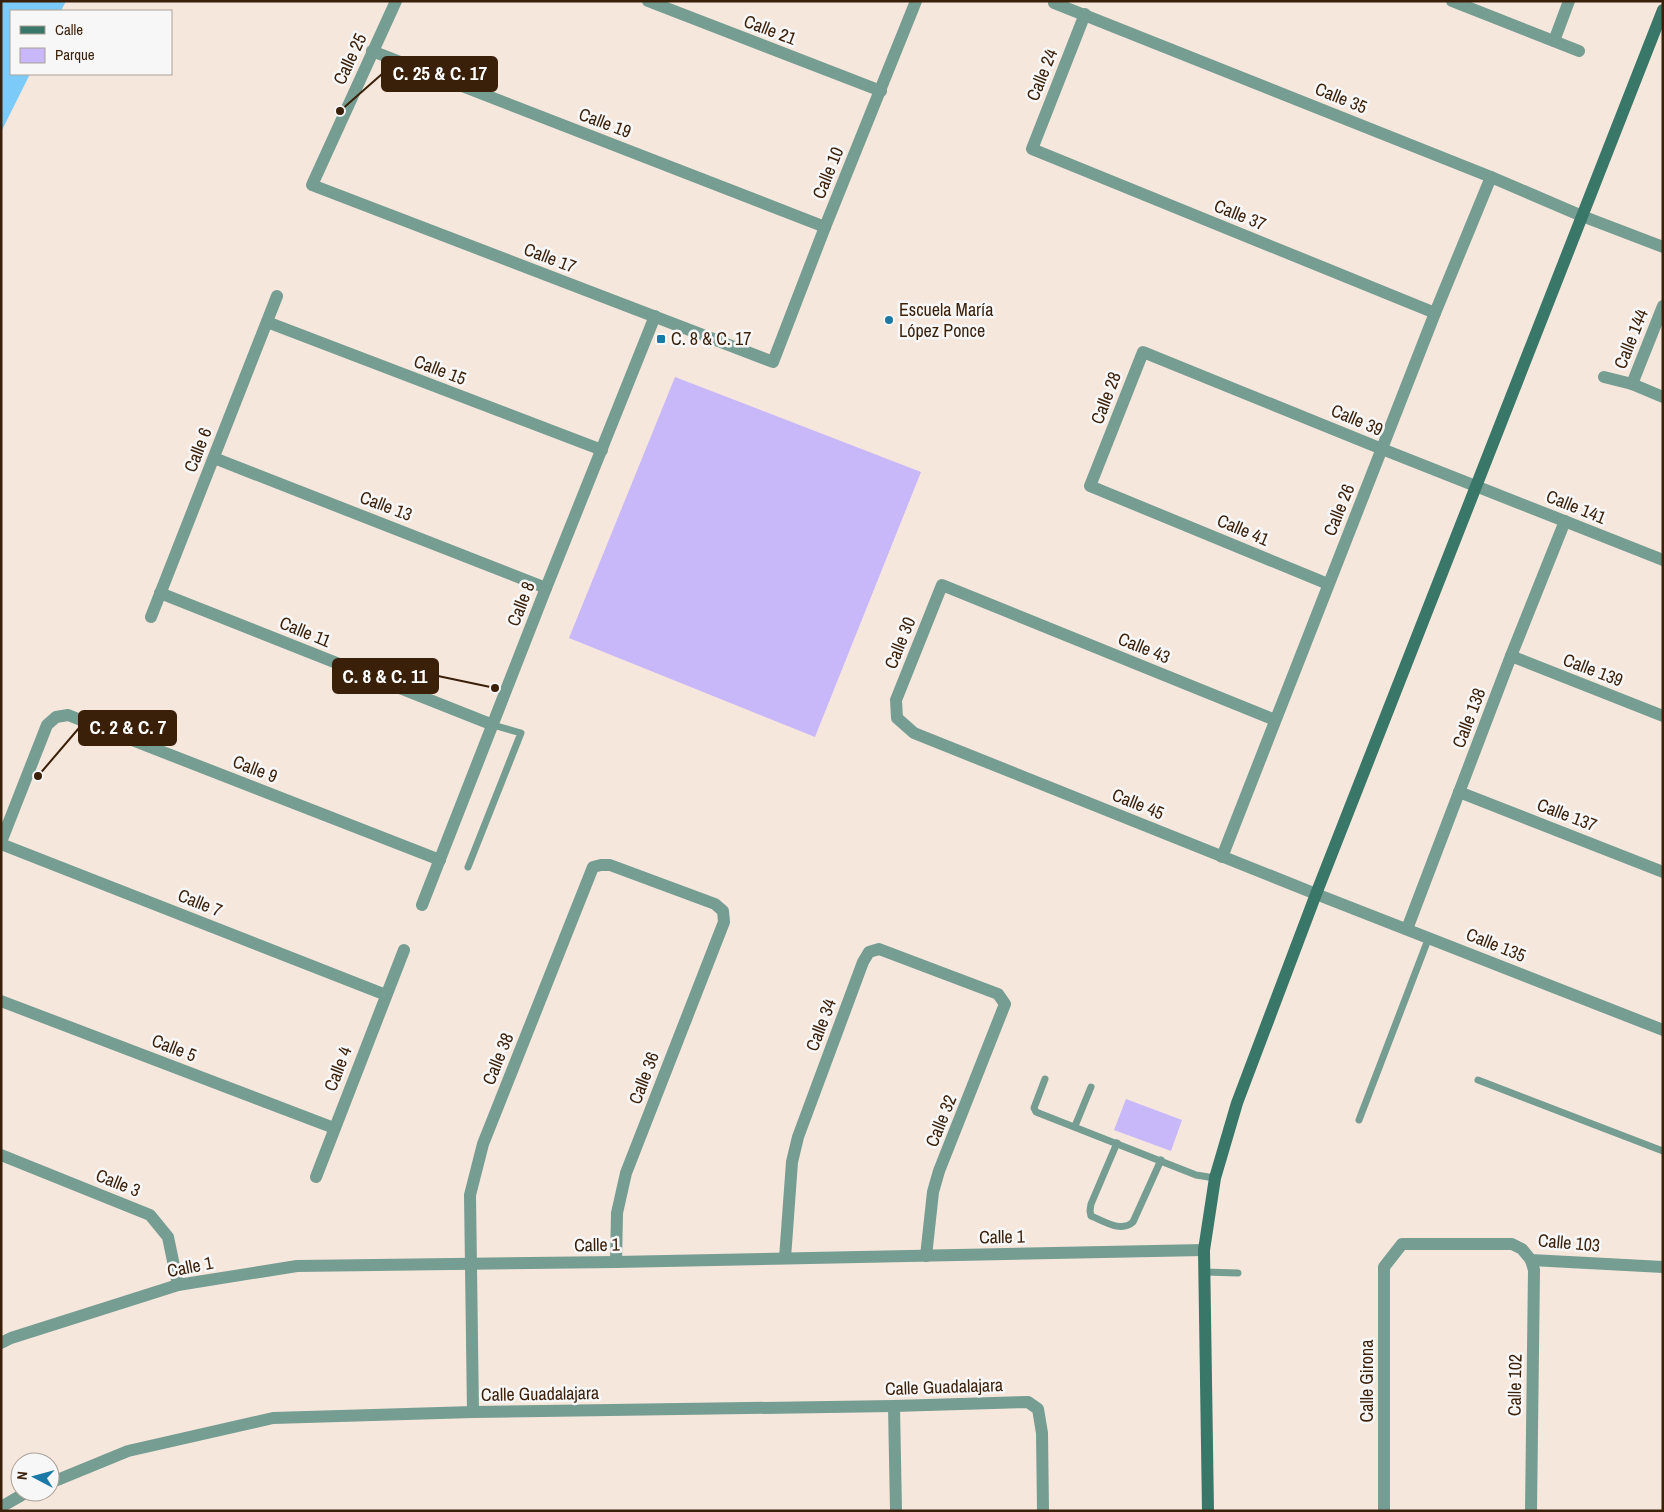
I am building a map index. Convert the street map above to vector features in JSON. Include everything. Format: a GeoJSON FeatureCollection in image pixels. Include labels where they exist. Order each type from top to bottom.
{"type":"FeatureCollection","features":[{"type":"Feature","properties":{"kind":"street","name":"Calle 25"},"geometry":{"type":"LineString","coordinates":[[312,185],[396,1]]}},
{"type":"Feature","properties":{"kind":"street","name":"Calle 21"},"geometry":{"type":"LineString","coordinates":[[648,1],[880,90]]}},
{"type":"Feature","properties":{"kind":"street","name":"Calle 10"},"geometry":{"type":"LineString","coordinates":[[774,359],[916,1]]}},
{"type":"Feature","properties":{"kind":"street"},"geometry":{"type":"LineString","coordinates":[[1452,1],[1578,51]]}},
{"type":"Feature","properties":{"kind":"street"},"geometry":{"type":"LineString","coordinates":[[1554,41],[1569,1]]}},
{"type":"Feature","properties":{"kind":"street","name":"Calle 35"},"geometry":{"type":"LineString","coordinates":[[1054,2],[1663,247]]}},
{"type":"Feature","properties":{"kind":"street"},"geometry":{"type":"LineString","coordinates":[[1208,1511],[1204,1250],[1215,1178],[1237,1103],[1316,894],[1663,10]]}},
{"type":"Feature","properties":{"kind":"street","name":"Calle 24"},"geometry":{"type":"LineString","coordinates":[[1032,149],[1085,14]]}},
{"type":"Feature","properties":{"kind":"street","name":"Calle 19"},"geometry":{"type":"LineString","coordinates":[[372,51],[825,227]]}},
{"type":"Feature","properties":{"kind":"street","name":"Calle 37"},"geometry":{"type":"LineString","coordinates":[[1032,149],[1435,314]]}},
{"type":"Feature","properties":{"kind":"street","name":"Calle 26"},"geometry":{"type":"LineString","coordinates":[[1222,857],[1328,584],[1491,177]]}},
{"type":"Feature","properties":{"kind":"street","name":"Calle 17"},"geometry":{"type":"LineString","coordinates":[[312,185],[773,362],[774,359]]}},
{"type":"Feature","properties":{"kind":"street","name":"Calle 6"},"geometry":{"type":"LineString","coordinates":[[151,617],[277,296]]}},
{"type":"Feature","properties":{"kind":"street","name":"Calle 144"},"geometry":{"type":"LineString","coordinates":[[1632,384],[1663,306]]}},
{"type":"Feature","properties":{"kind":"street","name":"Calle 8"},"geometry":{"type":"LineString","coordinates":[[422,906],[655,316]]}},
{"type":"Feature","properties":{"kind":"street","name":"Calle 15"},"geometry":{"type":"LineString","coordinates":[[267,322],[602,450]]}},
{"type":"Feature","properties":{"kind":"street","name":"Calle 28"},"geometry":{"type":"LineString","coordinates":[[1143,507],[1090,486],[1143,352],[1225,384]]}},
{"type":"Feature","properties":{"kind":"street"},"geometry":{"type":"LineString","coordinates":[[1604,377],[1632,384],[1663,397]]}},
{"type":"Feature","properties":{"kind":"street","name":"Calle 39"},"geometry":{"type":"LineString","coordinates":[[1225,384],[1477,486]]}},
{"type":"Feature","properties":{"kind":"street","name":"Calle 13"},"geometry":{"type":"LineString","coordinates":[[214,458],[546,588]]}},
{"type":"Feature","properties":{"kind":"street","name":"Calle 141"},"geometry":{"type":"LineString","coordinates":[[1477,486],[1663,560]]}},
{"type":"Feature","properties":{"kind":"street","name":"Calle 41"},"geometry":{"type":"LineString","coordinates":[[1143,507],[1328,584]]}},
{"type":"Feature","properties":{"kind":"street","name":"Calle 138"},"geometry":{"type":"LineString","coordinates":[[1407,929],[1511,656],[1565,521]]}},
{"type":"Feature","properties":{"kind":"street","name":"Calle 30"},"geometry":{"type":"LineString","coordinates":[[947,746],[914,733],[897,718],[896,700],[942,585],[999,608]]}},
{"type":"Feature","properties":{"kind":"street","name":"Calle 11"},"geometry":{"type":"LineString","coordinates":[[160,593],[492,725]]}},
{"type":"Feature","properties":{"kind":"street","name":"Calle 43"},"geometry":{"type":"LineString","coordinates":[[999,608],[1275,720]]}},
{"type":"Feature","properties":{"kind":"street","name":"Calle 139"},"geometry":{"type":"LineString","coordinates":[[1511,656],[1663,716]]}},
{"type":"Feature","properties":{"kind":"street","name":"Calle 9"},"geometry":{"type":"LineString","coordinates":[[1,843],[47,725],[56,717],[68,715],[440,860]]}},
{"type":"Feature","properties":{"kind":"street","name":"Calle 45"},"geometry":{"type":"LineString","coordinates":[[947,746],[1316,894]]}},
{"type":"Feature","properties":{"kind":"street","name":"Calle 137"},"geometry":{"type":"LineString","coordinates":[[1460,792],[1663,872]]}},
{"type":"Feature","properties":{"kind":"street","name":"Calle 7"},"geometry":{"type":"LineString","coordinates":[[1,843],[386,995]]}},
{"type":"Feature","properties":{"kind":"street","name":"Calle 38"},"geometry":{"type":"LineString","coordinates":[[473,1412],[470,1195],[483,1144],[593,867],[610,865],[715,904],[723,911]]}},
{"type":"Feature","properties":{"kind":"street","name":"Calle 135"},"geometry":{"type":"LineString","coordinates":[[1316,894],[1663,1030]]}},
{"type":"Feature","properties":{"kind":"street","name":"Calle 36"},"geometry":{"type":"LineString","coordinates":[[616,1262],[616,1213],[626,1173],[724,922],[723,911]]}},
{"type":"Feature","properties":{"kind":"street","name":"Calle 34"},"geometry":{"type":"LineString","coordinates":[[785,1258],[792,1162],[798,1136],[869,952],[879,949],[998,994],[1005,1004]]}},
{"type":"Feature","properties":{"kind":"street","name":"Calle 4"},"geometry":{"type":"LineString","coordinates":[[316,1177],[404,950]]}},
{"type":"Feature","properties":{"kind":"street","name":"Calle 5"},"geometry":{"type":"LineString","coordinates":[[1,1001],[334,1128]]}},
{"type":"Feature","properties":{"kind":"street","name":"Calle 32"},"geometry":{"type":"LineString","coordinates":[[926,1256],[933,1192],[939,1171],[1005,1004]]}},
{"type":"Feature","properties":{"kind":"street","name":"Calle 3"},"geometry":{"type":"LineString","coordinates":[[1,1155],[150,1215],[168,1238],[178,1285]]}},
{"type":"Feature","properties":{"kind":"street","name":"Calle 103"},"geometry":{"type":"LineString","coordinates":[[1394,1255],[1402,1244],[1512,1244],[1522,1249],[1531,1260],[1663,1266]]}},
{"type":"Feature","properties":{"kind":"street","name":"Calle 1"},"geometry":{"type":"LineString","coordinates":[[1,1343],[11,1338],[178,1285],[297,1266],[616,1262],[1204,1250]]}},
{"type":"Feature","properties":{"kind":"street","name":"Calle Girona"},"geometry":{"type":"LineString","coordinates":[[1384,1511],[1384,1268],[1394,1255]]}},
{"type":"Feature","properties":{"kind":"street","name":"Calle 102"},"geometry":{"type":"LineString","coordinates":[[1531,1260],[1534,1270],[1531,1511]]}},
{"type":"Feature","properties":{"kind":"street","name":"Calle Guadalajara"},"geometry":{"type":"LineString","coordinates":[[60,1479],[128,1451],[273,1418],[473,1412],[894,1406],[1028,1402],[1038,1409],[1042,1433],[1043,1511]]}},
{"type":"Feature","properties":{"kind":"street"},"geometry":{"type":"LineString","coordinates":[[894,1406],[896,1511]]}},
{"type":"Feature","properties":{"kind":"lane"},"geometry":{"type":"LineString","coordinates":[[468,867],[521,733],[492,725]]}},
{"type":"Feature","properties":{"kind":"lane"},"geometry":{"type":"LineString","coordinates":[[1359,1120],[1429,937]]}},
{"type":"Feature","properties":{"kind":"lane"},"geometry":{"type":"LineString","coordinates":[[1045,1079],[1034,1108],[1036,1112],[1196,1175],[1215,1178]]}},
{"type":"Feature","properties":{"kind":"lane"},"geometry":{"type":"LineString","coordinates":[[1478,1080],[1663,1151]]}},
{"type":"Feature","properties":{"kind":"lane"},"geometry":{"type":"LineString","coordinates":[[1075,1126],[1091,1087]]}},
{"type":"Feature","properties":{"kind":"lane"},"geometry":{"type":"LineString","coordinates":[[1117,1143],[1091,1204],[1091,1216],[1123,1228],[1133,1222],[1161,1160]]}},
{"type":"Feature","properties":{"kind":"lane"},"geometry":{"type":"LineString","coordinates":[[1204,1272],[1238,1273]]}},
{"type":"Feature","properties":{"kind":"green space"},"geometry":{"type":"Polygon","coordinates":[[[675,377],[921,472],[815,737],[569,638],[675,377]]]}},
{"type":"Feature","properties":{"kind":"green space"},"geometry":{"type":"Polygon","coordinates":[[[1126,1099],[1182,1120],[1171,1151],[1114,1130],[1126,1099]]]}},
{"type":"Feature","properties":{"kind":"water"},"geometry":{"type":"Polygon","coordinates":[[[1,1],[66,1],[62,10],[10,10],[10,75],[30,75],[1,132],[1,1]]]}},
{"type":"Feature","properties":{"kind":"place","name":"C. 25 & C. 17"},"geometry":{"type":"Point","coordinates":[340,111]}},
{"type":"Feature","properties":{"kind":"place","name":"Escuela María López Ponce"},"geometry":{"type":"Point","coordinates":[889,320]}},
{"type":"Feature","properties":{"kind":"place","name":"C. 8 & C. 17"},"geometry":{"type":"Point","coordinates":[661,339]}},
{"type":"Feature","properties":{"kind":"place","name":"C. 8 & C. 11"},"geometry":{"type":"Point","coordinates":[495,688]}},
{"type":"Feature","properties":{"kind":"place","name":"C. 2 & C. 7"},"geometry":{"type":"Point","coordinates":[38,776]}}]}
